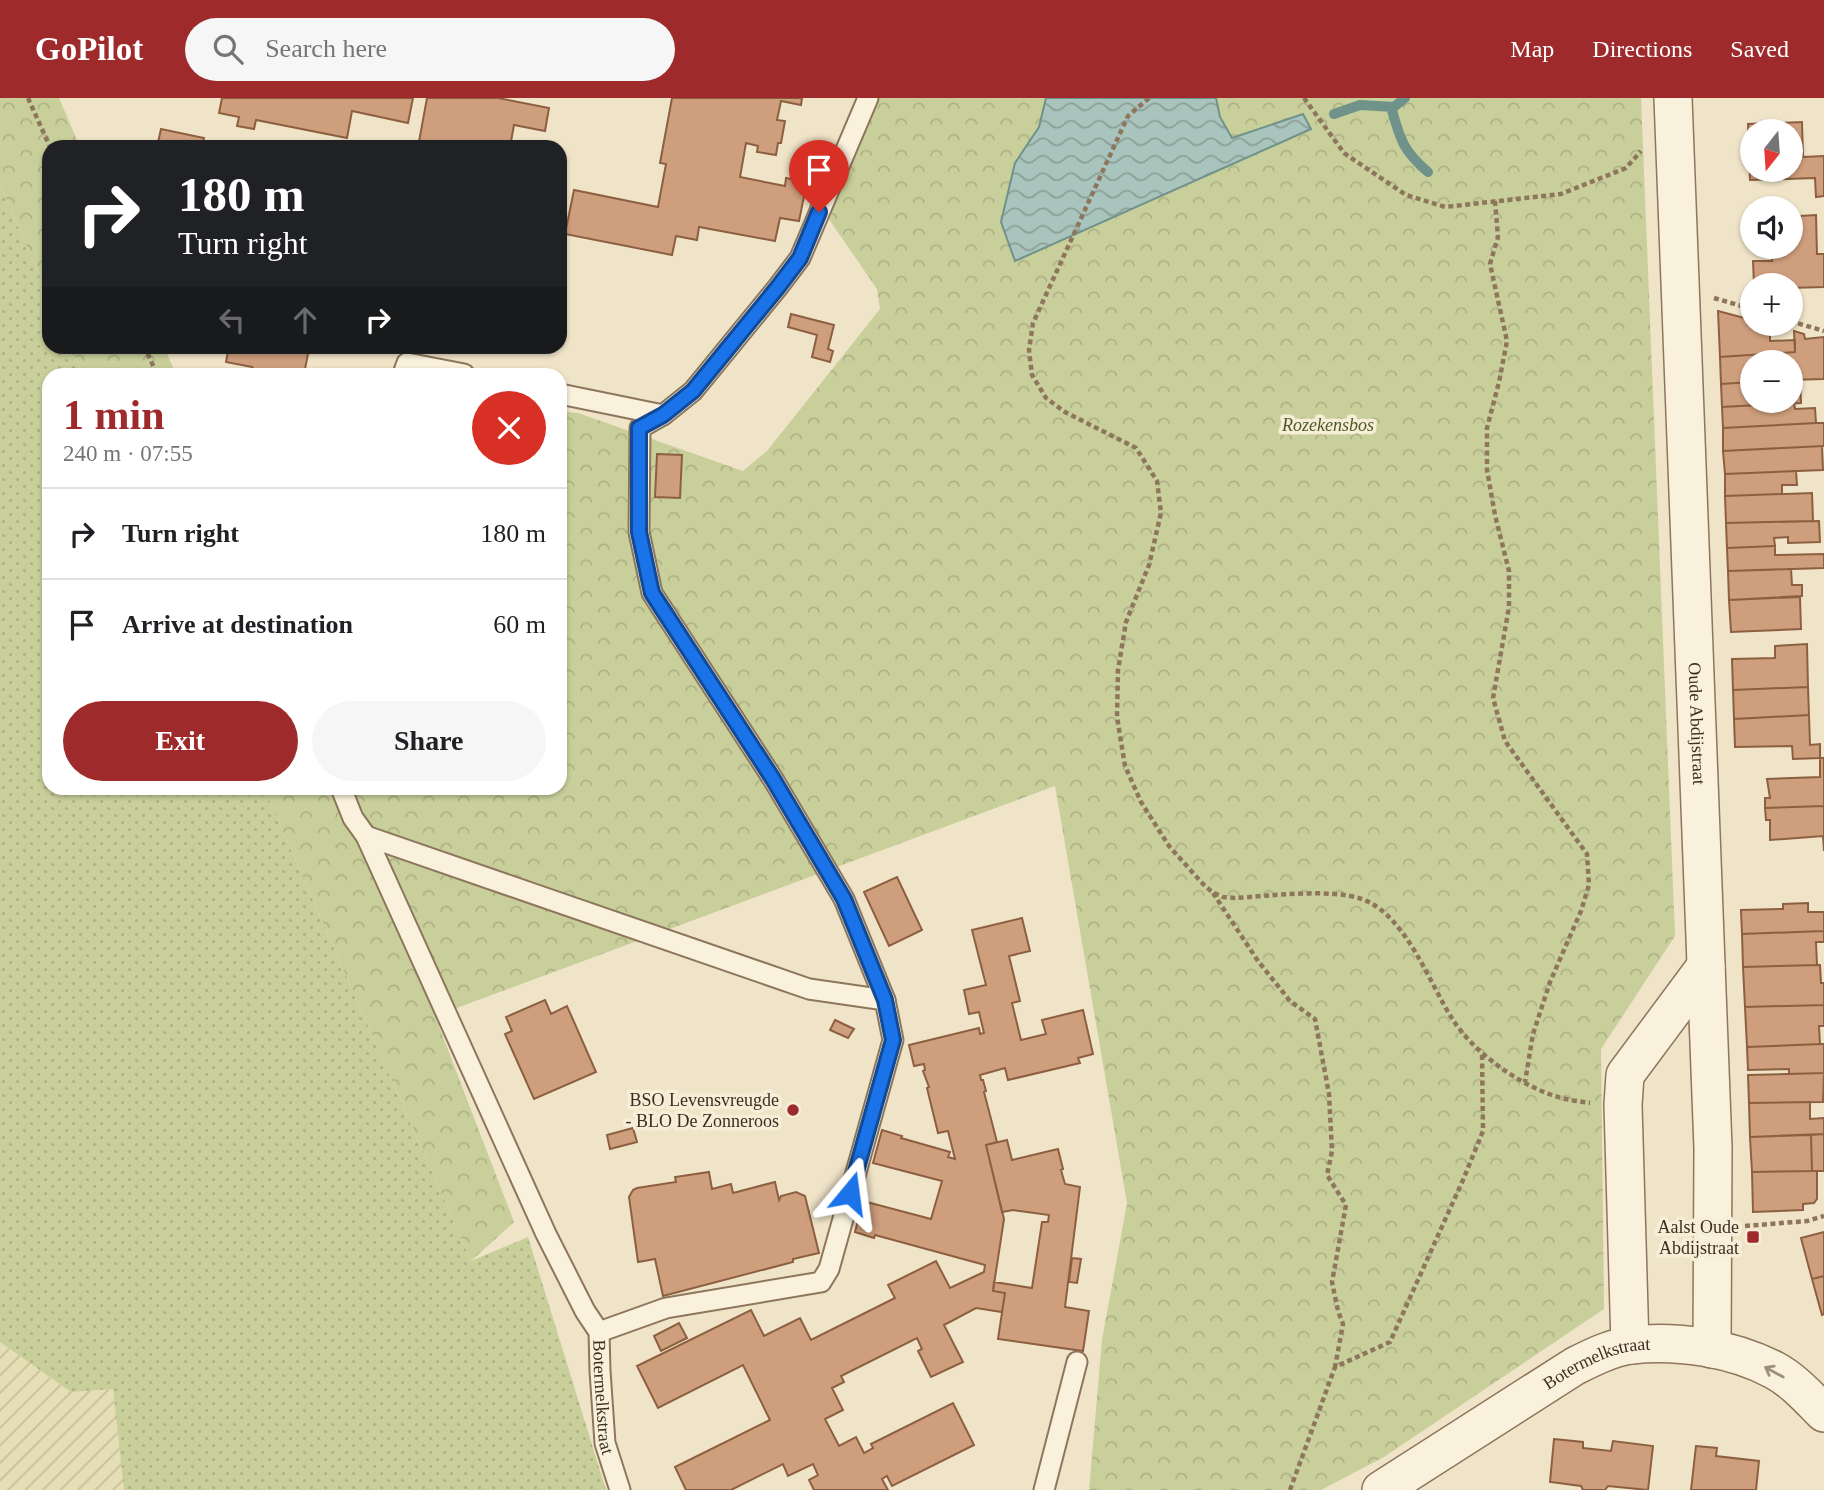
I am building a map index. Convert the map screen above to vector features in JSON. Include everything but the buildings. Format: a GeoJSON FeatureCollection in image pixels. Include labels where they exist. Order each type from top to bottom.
{"type":"FeatureCollection","features":[{"type":"Feature","properties":{"kind":"street","name":"Oude Abdijstraat"},"geometry":{"type":"LineString","coordinates":[[1673,106],[1713,1148],[1712,1349]]}},
{"type":"Feature","properties":{"kind":"street"},"geometry":{"type":"LineString","coordinates":[[1630,1345],[1623,1105],[1625,1075],[1706,965]]}},
{"type":"Feature","properties":{"kind":"street","name":"Botermelkstraat"},"geometry":{"type":"LineString","coordinates":[[1381,1490],[1575,1366],[1603,1352],[1630,1345],[1675,1344],[1712,1349],[1745,1358],[1776,1371],[1800,1389],[1824,1413]]}},
{"type":"Feature","properties":{"kind":"lane"},"geometry":{"type":"LineString","coordinates":[[599,1332],[666,1308],[821,1282],[829,1269],[893,1040],[885,1000],[844,899],[773,779],[652,593],[639,532],[639,428],[663,415],[693,391],[800,258],[868,98]]}},
{"type":"Feature","properties":{"kind":"lane"},"geometry":{"type":"LineString","coordinates":[[405,368],[407,363],[433,368]]}},
{"type":"Feature","properties":{"kind":"lane"},"geometry":{"type":"LineString","coordinates":[[567,395],[663,415]]}},
{"type":"Feature","properties":{"kind":"lane","name":"Botermelkstraat"},"geometry":{"type":"LineString","coordinates":[[344,795],[353,818],[366,836],[546,1234],[585,1311],[599,1332],[605,1443],[620,1490]]}},
{"type":"Feature","properties":{"kind":"lane"},"geometry":{"type":"LineString","coordinates":[[366,836],[809,989],[885,1000]]}},
{"type":"Feature","properties":{"kind":"lane"},"geometry":{"type":"LineString","coordinates":[[1044,1490],[1077,1362]]}},
{"type":"Feature","properties":{"kind":"path"},"geometry":{"type":"LineString","coordinates":[[27,98],[47,140]]}},
{"type":"Feature","properties":{"kind":"path"},"geometry":{"type":"LineString","coordinates":[[1149,98],[1128,116],[1033,323],[1029,349],[1032,375],[1046,398],[1065,412],[1136,448],[1157,481],[1161,513],[1149,565],[1126,622],[1118,670],[1117,717],[1125,766],[1141,802],[1169,846],[1212,892],[1258,961],[1290,1001],[1315,1019],[1329,1094],[1332,1151],[1327,1175],[1346,1205],[1332,1282],[1343,1324],[1335,1367],[1290,1490]]}},
{"type":"Feature","properties":{"kind":"path"},"geometry":{"type":"LineString","coordinates":[[1304,98],[1344,153],[1406,195],[1446,207],[1561,194],[1626,168],[1673,106]]}},
{"type":"Feature","properties":{"kind":"path"},"geometry":{"type":"LineString","coordinates":[[1495,201],[1498,237],[1490,264],[1507,341],[1487,428],[1487,470],[1494,515],[1508,571],[1508,607],[1493,698],[1505,741],[1587,854],[1589,885],[1537,1021],[1525,1082]]}},
{"type":"Feature","properties":{"kind":"path"},"geometry":{"type":"LineString","coordinates":[[1803,325],[1824,331]]}},
{"type":"Feature","properties":{"kind":"path"},"geometry":{"type":"LineString","coordinates":[[1212,892],[1235,898],[1338,894],[1363,899],[1380,909],[1395,923],[1453,1020],[1482,1053],[1525,1082],[1548,1093],[1569,1100],[1623,1105]]}},
{"type":"Feature","properties":{"kind":"path"},"geometry":{"type":"LineString","coordinates":[[1335,1367],[1390,1342],[1464,1180],[1483,1131],[1482,1053]]}},
{"type":"Feature","properties":{"kind":"path"},"geometry":{"type":"LineString","coordinates":[[1713,1229],[1807,1221],[1824,1216]]}},
{"type":"Feature","properties":{"kind":"shaded area"},"geometry":{"type":"Polygon","coordinates":[[[0,1342],[71,1392],[113,1389],[124,1490],[0,1490],[0,1342]]]}},
{"type":"Feature","properties":{"kind":"green space"},"geometry":{"type":"Polygon","coordinates":[[[0,98],[59,98],[77,140],[42,140],[42,281],[0,185],[0,98]]]}},
{"type":"Feature","properties":{"kind":"green space","name":"Rozekensbos"},"geometry":{"type":"Polygon","coordinates":[[[872,98],[1641,98],[1675,936],[1601,1049],[1604,1309],[1384,1457],[1321,1490],[1089,1490],[1102,1340],[1127,1203],[1055,786],[435,1016],[514,1222],[471,1261],[267,795],[567,795],[567,412],[578,413],[743,471],[767,451],[880,309],[877,289],[826,215],[872,98]]]}},
{"type":"Feature","properties":{"kind":"green space"},"geometry":{"type":"Polygon","coordinates":[[[0,185],[42,281],[42,354],[74,354],[80,368],[42,368],[42,795],[267,795],[471,1261],[528,1237],[606,1490],[124,1490],[113,1389],[71,1392],[0,1342],[0,185]]]}},
{"type":"Feature","properties":{"kind":"green space"},"geometry":{"type":"Polygon","coordinates":[[[74,354],[167,354],[173,368],[80,368],[74,354]]]}},
{"type":"Feature","properties":{"kind":"water"},"geometry":{"type":"Polygon","coordinates":[[[1046,98],[1216,98],[1220,117],[1232,138],[1303,114],[1311,129],[1015,261],[1001,222],[1015,163],[1039,127],[1046,98]]]}},
{"type":"Feature","properties":{"kind":"waterway"},"geometry":{"type":"LineString","coordinates":[[1334,114],[1360,105],[1394,107],[1405,98]]}},
{"type":"Feature","properties":{"kind":"waterway"},"geometry":{"type":"LineString","coordinates":[[1391,107],[1403,143],[1428,172]]}},
{"type":"Feature","properties":{"kind":"place","name":"BSO Levensvreugde - BLO De Zonneroos"},"geometry":{"type":"Point","coordinates":[793,1110]}},
{"type":"Feature","properties":{"kind":"place","name":"Aalst Oude Abdijstraat"},"geometry":{"type":"Point","coordinates":[1753,1237]}},
{"type":"Feature","properties":{"kind":"route"},"geometry":{"type":"LineString","coordinates":[[819,212],[800,258],[693,391],[663,415],[639,428],[639,532],[652,593],[773,779],[844,899],[885,1000],[893,1040],[850,1193]]}}]}
